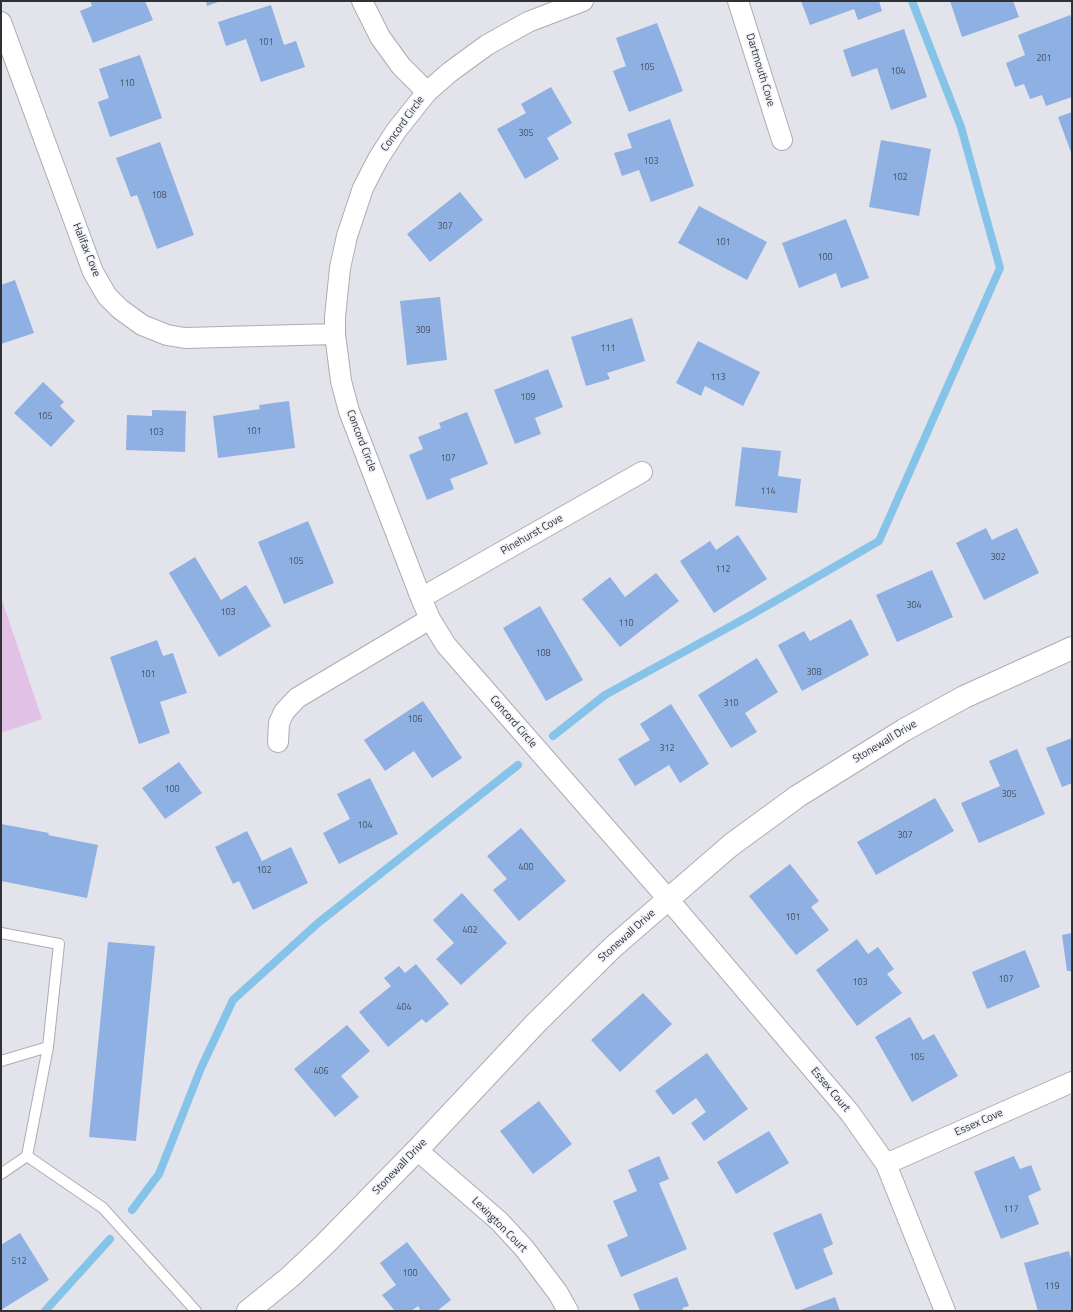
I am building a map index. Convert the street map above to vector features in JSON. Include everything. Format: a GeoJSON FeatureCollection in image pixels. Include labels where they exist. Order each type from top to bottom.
{"type":"FeatureCollection","features":[{"type":"Feature","properties":{"kind":"street"},"geometry":{"type":"LineString","coordinates":[[362,1],[380,37],[401,66],[427,92]]}},
{"type":"Feature","properties":{"kind":"street","name":"Concord Circle"},"geometry":{"type":"LineString","coordinates":[[583,1],[528,22],[487,45],[450,72],[427,92],[396,131],[378,159],[363,188],[347,236],[340,268],[335,317],[335,334],[341,381],[349,411],[430,618],[446,645],[668,899]]}},
{"type":"Feature","properties":{"kind":"street","name":"Dartmouth Cove"},"geometry":{"type":"LineString","coordinates":[[738,1],[782,140]]}},
{"type":"Feature","properties":{"kind":"street","name":"Halifax Cove"},"geometry":{"type":"LineString","coordinates":[[1,22],[93,272],[107,296],[120,309],[142,325],[167,335],[185,338],[335,334]]}},
{"type":"Feature","properties":{"kind":"street","name":"Pinehurst Cove"},"geometry":{"type":"LineString","coordinates":[[421,598],[642,472]]}},
{"type":"Feature","properties":{"kind":"street"},"geometry":{"type":"LineString","coordinates":[[278,742],[279,723],[284,712],[297,698],[430,618]]}},
{"type":"Feature","properties":{"kind":"street","name":"Stonewall Drive"},"geometry":{"type":"LineString","coordinates":[[248,1311],[290,1277],[324,1245],[418,1150],[536,1023],[614,947],[731,845],[798,796],[904,730],[964,697],[1058,653],[1072,648]]}},
{"type":"Feature","properties":{"kind":"street","name":"Essex Court"},"geometry":{"type":"LineString","coordinates":[[668,899],[850,1113],[886,1164],[945,1311]]}},
{"type":"Feature","properties":{"kind":"street","name":"Essex Cove"},"geometry":{"type":"LineString","coordinates":[[886,1164],[1072,1082]]}},
{"type":"Feature","properties":{"kind":"street","name":"Lexington Court"},"geometry":{"type":"LineString","coordinates":[[418,1150],[499,1221],[524,1248],[558,1293],[568,1311]]}},
{"type":"Feature","properties":{"kind":"lane"},"geometry":{"type":"LineString","coordinates":[[1,933],[59,944],[48,1047],[27,1156],[1,1174]]}},
{"type":"Feature","properties":{"kind":"lane"},"geometry":{"type":"LineString","coordinates":[[1,1061],[48,1047]]}},
{"type":"Feature","properties":{"kind":"lane"},"geometry":{"type":"LineString","coordinates":[[27,1156],[103,1208],[196,1311]]}},
{"type":"Feature","properties":{"kind":"shaded area"},"geometry":{"type":"Polygon","coordinates":[[[1,597],[42,719],[1,733],[1,597]]]}},
{"type":"Feature","properties":{"kind":"building"},"geometry":{"type":"Polygon","coordinates":[[[90,1],[145,1],[153,20],[93,43],[80,11],[92,6],[90,1]]]}},
{"type":"Feature","properties":{"kind":"building"},"geometry":{"type":"Polygon","coordinates":[[[206,1],[221,1],[207,6],[206,1]]]}},
{"type":"Feature","properties":{"kind":"building"},"geometry":{"type":"Polygon","coordinates":[[[801,1],[879,1],[882,11],[858,20],[854,9],[810,25],[801,1]]]}},
{"type":"Feature","properties":{"kind":"building"},"geometry":{"type":"Polygon","coordinates":[[[950,1],[1013,1],[1019,17],[962,37],[950,1]]]}},
{"type":"Feature","properties":{"kind":"building"},"geometry":{"type":"Polygon","coordinates":[[[271,5],[284,45],[296,41],[305,67],[261,82],[246,39],[226,46],[218,22],[271,5]]]}},
{"type":"Feature","properties":{"kind":"building"},"geometry":{"type":"Polygon","coordinates":[[[1070,15],[1072,20],[1072,97],[1046,106],[1042,95],[1030,99],[1024,84],[1015,87],[1006,63],[1025,55],[1018,35],[1070,15]]]}},
{"type":"Feature","properties":{"kind":"building"},"geometry":{"type":"Polygon","coordinates":[[[657,23],[683,91],[629,112],[613,71],[626,66],[616,38],[657,23]]]}},
{"type":"Feature","properties":{"kind":"building"},"geometry":{"type":"Polygon","coordinates":[[[904,29],[927,97],[891,110],[877,68],[852,77],[843,50],[904,29]]]}},
{"type":"Feature","properties":{"kind":"building"},"geometry":{"type":"Polygon","coordinates":[[[140,55],[162,118],[110,137],[98,102],[109,98],[99,69],[140,55]]]}},
{"type":"Feature","properties":{"kind":"building"},"geometry":{"type":"Polygon","coordinates":[[[551,87],[572,123],[547,138],[559,159],[525,179],[497,129],[526,113],[521,104],[551,87]]]}},
{"type":"Feature","properties":{"kind":"building"},"geometry":{"type":"Polygon","coordinates":[[[1072,112],[1072,155],[1058,117],[1072,112]]]}},
{"type":"Feature","properties":{"kind":"building"},"geometry":{"type":"Polygon","coordinates":[[[670,119],[694,186],[651,202],[639,170],[622,176],[614,153],[632,148],[627,134],[670,119]]]}},
{"type":"Feature","properties":{"kind":"building"},"geometry":{"type":"Polygon","coordinates":[[[881,140],[931,149],[919,216],[869,207],[881,140]]]}},
{"type":"Feature","properties":{"kind":"building"},"geometry":{"type":"Polygon","coordinates":[[[160,142],[194,235],[157,249],[137,195],[131,197],[116,158],[160,142]]]}},
{"type":"Feature","properties":{"kind":"building"},"geometry":{"type":"Polygon","coordinates":[[[460,192],[483,220],[430,262],[407,234],[460,192]]]}},
{"type":"Feature","properties":{"kind":"building"},"geometry":{"type":"Polygon","coordinates":[[[699,206],[767,242],[747,280],[678,243],[699,206]]]}},
{"type":"Feature","properties":{"kind":"building"},"geometry":{"type":"Polygon","coordinates":[[[846,219],[869,278],[841,288],[836,273],[799,288],[782,243],[846,219]]]}},
{"type":"Feature","properties":{"kind":"building"},"geometry":{"type":"Polygon","coordinates":[[[15,280],[34,333],[1,344],[1,285],[15,280]]]}},
{"type":"Feature","properties":{"kind":"building"},"geometry":{"type":"Polygon","coordinates":[[[440,297],[447,360],[407,365],[400,301],[440,297]]]}},
{"type":"Feature","properties":{"kind":"building"},"geometry":{"type":"Polygon","coordinates":[[[632,318],[645,361],[607,373],[610,379],[586,386],[571,337],[632,318]]]}},
{"type":"Feature","properties":{"kind":"building"},"geometry":{"type":"Polygon","coordinates":[[[698,341],[760,372],[743,406],[705,386],[701,396],[676,383],[698,341]]]}},
{"type":"Feature","properties":{"kind":"building"},"geometry":{"type":"Polygon","coordinates":[[[548,369],[563,407],[535,418],[541,434],[515,444],[494,390],[548,369]]]}},
{"type":"Feature","properties":{"kind":"building"},"geometry":{"type":"Polygon","coordinates":[[[43,382],[64,402],[60,406],[75,421],[51,447],[14,413],[43,382]]]}},
{"type":"Feature","properties":{"kind":"building"},"geometry":{"type":"Polygon","coordinates":[[[289,401],[295,448],[218,458],[213,416],[260,409],[259,405],[289,401]]]}},
{"type":"Feature","properties":{"kind":"building"},"geometry":{"type":"Polygon","coordinates":[[[152,410],[186,411],[185,452],[126,450],[127,415],[152,416],[152,410]]]}},
{"type":"Feature","properties":{"kind":"building"},"geometry":{"type":"Polygon","coordinates":[[[467,412],[488,464],[450,479],[454,489],[427,500],[409,455],[423,449],[418,437],[441,428],[439,423],[467,412]]]}},
{"type":"Feature","properties":{"kind":"building"},"geometry":{"type":"Polygon","coordinates":[[[742,447],[781,451],[778,476],[801,479],[797,513],[735,506],[742,447]]]}},
{"type":"Feature","properties":{"kind":"building"},"geometry":{"type":"Polygon","coordinates":[[[308,521],[334,583],[284,604],[258,542],[308,521]]]}},
{"type":"Feature","properties":{"kind":"building"},"geometry":{"type":"Polygon","coordinates":[[[986,528],[992,540],[1017,528],[1039,573],[984,600],[956,543],[986,528]]]}},
{"type":"Feature","properties":{"kind":"building"},"geometry":{"type":"Polygon","coordinates":[[[738,535],[767,579],[714,613],[680,561],[710,541],[716,550],[738,535]]]}},
{"type":"Feature","properties":{"kind":"building"},"geometry":{"type":"Polygon","coordinates":[[[195,557],[221,600],[246,585],[271,626],[219,657],[169,573],[195,557]]]}},
{"type":"Feature","properties":{"kind":"building"},"geometry":{"type":"Polygon","coordinates":[[[932,570],[953,617],[897,642],[876,595],[932,570]]]}},
{"type":"Feature","properties":{"kind":"building"},"geometry":{"type":"Polygon","coordinates":[[[656,573],[679,601],[620,647],[582,599],[610,577],[625,597],[656,573]]]}},
{"type":"Feature","properties":{"kind":"building"},"geometry":{"type":"Polygon","coordinates":[[[540,606],[583,680],[546,701],[503,628],[540,606]]]}},
{"type":"Feature","properties":{"kind":"building"},"geometry":{"type":"Polygon","coordinates":[[[851,619],[869,655],[802,691],[778,645],[804,631],[810,641],[851,619]]]}},
{"type":"Feature","properties":{"kind":"building"},"geometry":{"type":"Polygon","coordinates":[[[157,640],[163,656],[173,653],[187,693],[160,702],[170,733],[139,744],[110,657],[157,640]]]}},
{"type":"Feature","properties":{"kind":"building"},"geometry":{"type":"Polygon","coordinates":[[[757,658],[778,692],[745,713],[757,732],[731,748],[698,695],[757,658]]]}},
{"type":"Feature","properties":{"kind":"building"},"geometry":{"type":"Polygon","coordinates":[[[423,701],[462,758],[432,778],[414,751],[385,771],[364,740],[423,701]]]}},
{"type":"Feature","properties":{"kind":"building"},"geometry":{"type":"Polygon","coordinates":[[[671,704],[709,764],[680,783],[669,765],[635,786],[618,759],[650,740],[640,724],[671,704]]]}},
{"type":"Feature","properties":{"kind":"building"},"geometry":{"type":"Polygon","coordinates":[[[1072,738],[1072,783],[1062,787],[1046,748],[1072,738]]]}},
{"type":"Feature","properties":{"kind":"building"},"geometry":{"type":"Polygon","coordinates":[[[1017,749],[1045,814],[979,843],[961,803],[1000,786],[989,761],[1017,749]]]}},
{"type":"Feature","properties":{"kind":"building"},"geometry":{"type":"Polygon","coordinates":[[[179,762],[202,793],[165,819],[142,788],[179,762]]]}},
{"type":"Feature","properties":{"kind":"building"},"geometry":{"type":"Polygon","coordinates":[[[370,778],[398,834],[339,864],[323,833],[350,819],[337,794],[370,778]]]}},
{"type":"Feature","properties":{"kind":"building"},"geometry":{"type":"Polygon","coordinates":[[[935,798],[954,831],[876,875],[857,842],[935,798]]]}},
{"type":"Feature","properties":{"kind":"building"},"geometry":{"type":"Polygon","coordinates":[[[1,824],[49,833],[48,835],[98,845],[87,898],[1,881],[1,824]]]}},
{"type":"Feature","properties":{"kind":"building"},"geometry":{"type":"Polygon","coordinates":[[[521,828],[566,881],[519,921],[493,890],[507,879],[487,856],[521,828]]]}},
{"type":"Feature","properties":{"kind":"building"},"geometry":{"type":"Polygon","coordinates":[[[247,831],[262,861],[291,847],[308,883],[253,910],[239,881],[233,884],[215,847],[247,831]]]}},
{"type":"Feature","properties":{"kind":"building"},"geometry":{"type":"Polygon","coordinates":[[[790,864],[819,901],[811,907],[829,930],[796,955],[749,896],[790,864]]]}},
{"type":"Feature","properties":{"kind":"building"},"geometry":{"type":"Polygon","coordinates":[[[462,893],[507,943],[461,985],[436,959],[454,943],[433,920],[462,893]]]}},
{"type":"Feature","properties":{"kind":"building"},"geometry":{"type":"Polygon","coordinates":[[[1072,933],[1072,971],[1067,971],[1062,935],[1072,933]]]}},
{"type":"Feature","properties":{"kind":"building"},"geometry":{"type":"Polygon","coordinates":[[[857,939],[868,954],[878,947],[894,969],[887,974],[902,993],[857,1026],[816,970],[857,939]]]}},
{"type":"Feature","properties":{"kind":"building"},"geometry":{"type":"Polygon","coordinates":[[[108,942],[155,946],[136,1141],[89,1137],[108,942]]]}},
{"type":"Feature","properties":{"kind":"building"},"geometry":{"type":"Polygon","coordinates":[[[1025,950],[1040,987],[987,1009],[972,972],[1025,950]]]}},
{"type":"Feature","properties":{"kind":"building"},"geometry":{"type":"Polygon","coordinates":[[[416,964],[449,1004],[426,1023],[422,1019],[388,1047],[359,1012],[391,986],[384,978],[399,966],[405,973],[416,964]]]}},
{"type":"Feature","properties":{"kind":"building"},"geometry":{"type":"Polygon","coordinates":[[[643,993],[672,1024],[620,1072],[591,1040],[643,993]]]}},
{"type":"Feature","properties":{"kind":"building"},"geometry":{"type":"Polygon","coordinates":[[[910,1017],[923,1040],[934,1034],[958,1076],[912,1102],[875,1037],[910,1017]]]}},
{"type":"Feature","properties":{"kind":"building"},"geometry":{"type":"Polygon","coordinates":[[[347,1025],[370,1051],[341,1076],[359,1097],[335,1117],[294,1069],[347,1025]]]}},
{"type":"Feature","properties":{"kind":"building"},"geometry":{"type":"Polygon","coordinates":[[[707,1053],[748,1109],[704,1141],[691,1123],[706,1112],[696,1098],[673,1115],[655,1091],[707,1053]]]}},
{"type":"Feature","properties":{"kind":"building"},"geometry":{"type":"Polygon","coordinates":[[[539,1101],[572,1144],[533,1174],[500,1131],[539,1101]]]}},
{"type":"Feature","properties":{"kind":"building"},"geometry":{"type":"Polygon","coordinates":[[[769,1131],[789,1163],[736,1194],[717,1162],[769,1131]]]}},
{"type":"Feature","properties":{"kind":"building"},"geometry":{"type":"Polygon","coordinates":[[[659,1156],[669,1179],[659,1183],[687,1249],[621,1277],[607,1245],[628,1236],[613,1201],[637,1191],[628,1170],[659,1156]]]}},
{"type":"Feature","properties":{"kind":"building"},"geometry":{"type":"Polygon","coordinates":[[[1014,1156],[1020,1169],[1031,1165],[1041,1190],[1028,1196],[1039,1224],[1001,1239],[974,1172],[1014,1156]]]}},
{"type":"Feature","properties":{"kind":"building"},"geometry":{"type":"Polygon","coordinates":[[[821,1213],[833,1244],[823,1249],[833,1274],[796,1290],[773,1233],[821,1213]]]}},
{"type":"Feature","properties":{"kind":"building"},"geometry":{"type":"Polygon","coordinates":[[[20,1233],[49,1280],[1,1310],[1,1245],[20,1233]]]}},
{"type":"Feature","properties":{"kind":"building"},"geometry":{"type":"Polygon","coordinates":[[[407,1242],[451,1300],[437,1311],[421,1311],[418,1306],[411,1311],[395,1311],[382,1295],[396,1285],[380,1263],[407,1242]]]}},
{"type":"Feature","properties":{"kind":"building"},"geometry":{"type":"Polygon","coordinates":[[[1069,1251],[1072,1263],[1072,1311],[1038,1311],[1024,1263],[1069,1251]]]}},
{"type":"Feature","properties":{"kind":"building"},"geometry":{"type":"Polygon","coordinates":[[[677,1277],[689,1306],[682,1308],[684,1311],[640,1311],[633,1294],[677,1277]]]}},
{"type":"Feature","properties":{"kind":"building"},"geometry":{"type":"Polygon","coordinates":[[[835,1297],[840,1311],[798,1311],[835,1297]]]}},
{"type":"Feature","properties":{"kind":"waterway"},"geometry":{"type":"LineString","coordinates":[[553,736],[605,695],[751,615],[879,541],[1000,268],[961,127],[912,1]]}},
{"type":"Feature","properties":{"kind":"waterway"},"geometry":{"type":"LineString","coordinates":[[132,1210],[159,1174],[201,1068],[233,1000],[318,923],[518,765]]}},
{"type":"Feature","properties":{"kind":"waterway"},"geometry":{"type":"LineString","coordinates":[[45,1311],[110,1239]]}}]}
